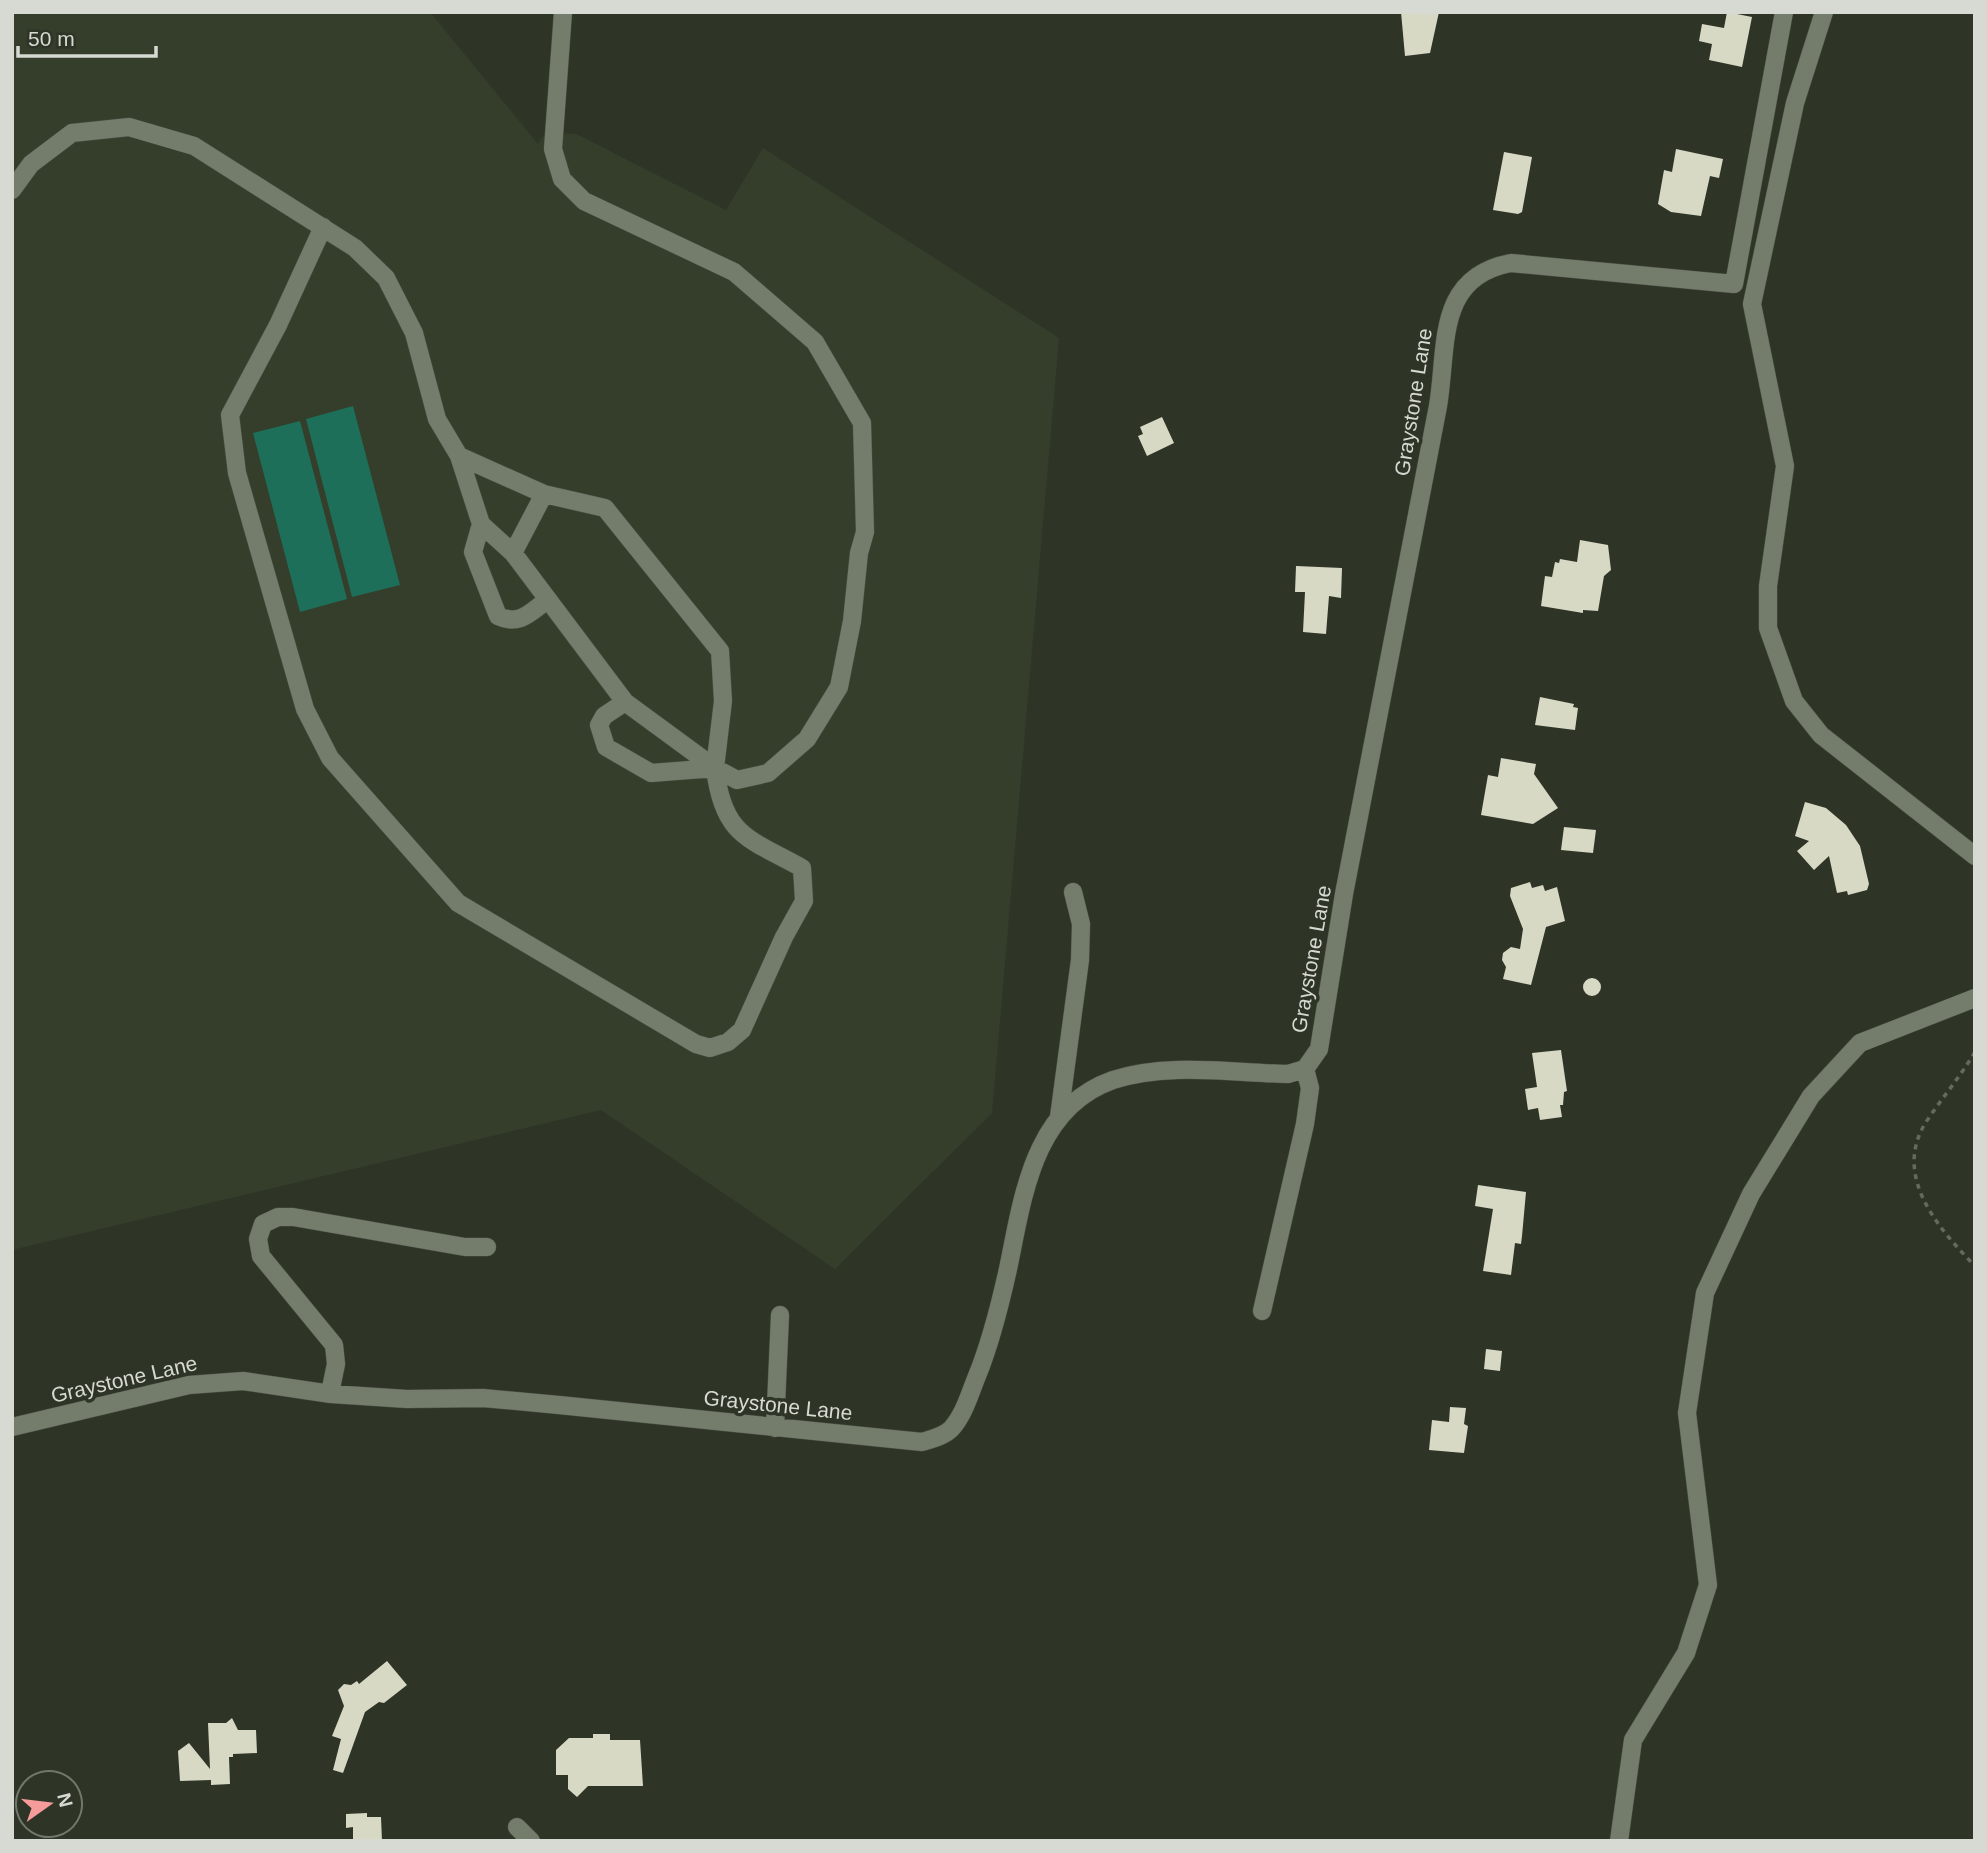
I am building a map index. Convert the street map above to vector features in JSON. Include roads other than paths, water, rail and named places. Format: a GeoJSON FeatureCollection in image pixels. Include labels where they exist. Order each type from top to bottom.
{"type":"FeatureCollection","features":[{"type":"Feature","properties":{"kind":"street"},"geometry":{"type":"LineString","coordinates":[[12,190],[31,164],[72,133],[129,127],[194,146],[355,248],[386,278],[414,333],[437,419],[459,456],[481,524],[513,553],[625,702],[715,768],[737,780],[768,772],[807,739],[839,687],[852,621],[859,553],[865,532],[862,423],[816,342],[734,272],[584,201],[562,179],[555,162],[555,133],[564,12]]}},
{"type":"Feature","properties":{"kind":"street"},"geometry":{"type":"LineString","coordinates":[[1752,304],[1734,284],[1784,12]]}},
{"type":"Feature","properties":{"kind":"street"},"geometry":{"type":"LineString","coordinates":[[1825,12],[1795,103],[1752,304],[1785,466],[1768,586],[1769,628],[1794,701],[1828,741],[1975,856]]}},
{"type":"Feature","properties":{"kind":"street"},"geometry":{"type":"LineString","coordinates":[[323,228],[278,325],[230,415],[237,473],[301,696],[330,758],[458,903],[696,1044],[710,1048],[728,1042],[742,1030],[783,937],[804,901],[802,868],[737,833],[725,816],[715,768],[723,702],[720,651],[605,509],[544,494],[459,456]]}},
{"type":"Feature","properties":{"kind":"street","name":"Graystone Lane"},"geometry":{"type":"LineString","coordinates":[[12,1427],[200,1384],[243,1381],[330,1393],[407,1399],[483,1398],[922,1442],[951,1429],[967,1403],[993,1328],[1029,1176],[1048,1132],[1059,1117],[1094,1089],[1137,1075],[1161,1071],[1288,1074],[1305,1069],[1319,1049],[1344,894],[1438,407],[1447,329],[1459,293],[1488,268],[1511,263],[1734,284]]}},
{"type":"Feature","properties":{"kind":"street"},"geometry":{"type":"LineString","coordinates":[[513,553],[544,494]]}},
{"type":"Feature","properties":{"kind":"street"},"geometry":{"type":"LineString","coordinates":[[481,524],[473,552],[498,617],[510,622],[524,618],[547,600]]}},
{"type":"Feature","properties":{"kind":"street"},"geometry":{"type":"LineString","coordinates":[[625,702],[604,716],[599,725],[606,747],[651,773],[715,768]]}},
{"type":"Feature","properties":{"kind":"street"},"geometry":{"type":"LineString","coordinates":[[1059,1117],[1080,960],[1081,924],[1073,892]]}},
{"type":"Feature","properties":{"kind":"street"},"geometry":{"type":"LineString","coordinates":[[1619,1841],[1633,1740],[1686,1653],[1708,1586],[1687,1413],[1705,1293],[1751,1194],[1811,1096],[1860,1043],[1975,998]]}},
{"type":"Feature","properties":{"kind":"street"},"geometry":{"type":"LineString","coordinates":[[1262,1311],[1305,1124],[1310,1088],[1305,1069]]}},
{"type":"Feature","properties":{"kind":"street"},"geometry":{"type":"LineString","coordinates":[[330,1393],[336,1358],[334,1345],[261,1256],[258,1239],[263,1224],[278,1217],[293,1217],[465,1247],[487,1247]]}},
{"type":"Feature","properties":{"kind":"street"},"geometry":{"type":"LineString","coordinates":[[775,1428],[780,1315]]}},
{"type":"Feature","properties":{"kind":"street"},"geometry":{"type":"LineString","coordinates":[[517,1827],[531,1841]]}},
{"type":"Feature","properties":{"kind":"water"},"geometry":{"type":"Polygon","coordinates":[[[353,406],[400,585],[352,597],[306,419],[353,406]]]}},
{"type":"Feature","properties":{"kind":"water"},"geometry":{"type":"Polygon","coordinates":[[[300,421],[347,599],[300,612],[253,433],[300,421]]]}}]}
